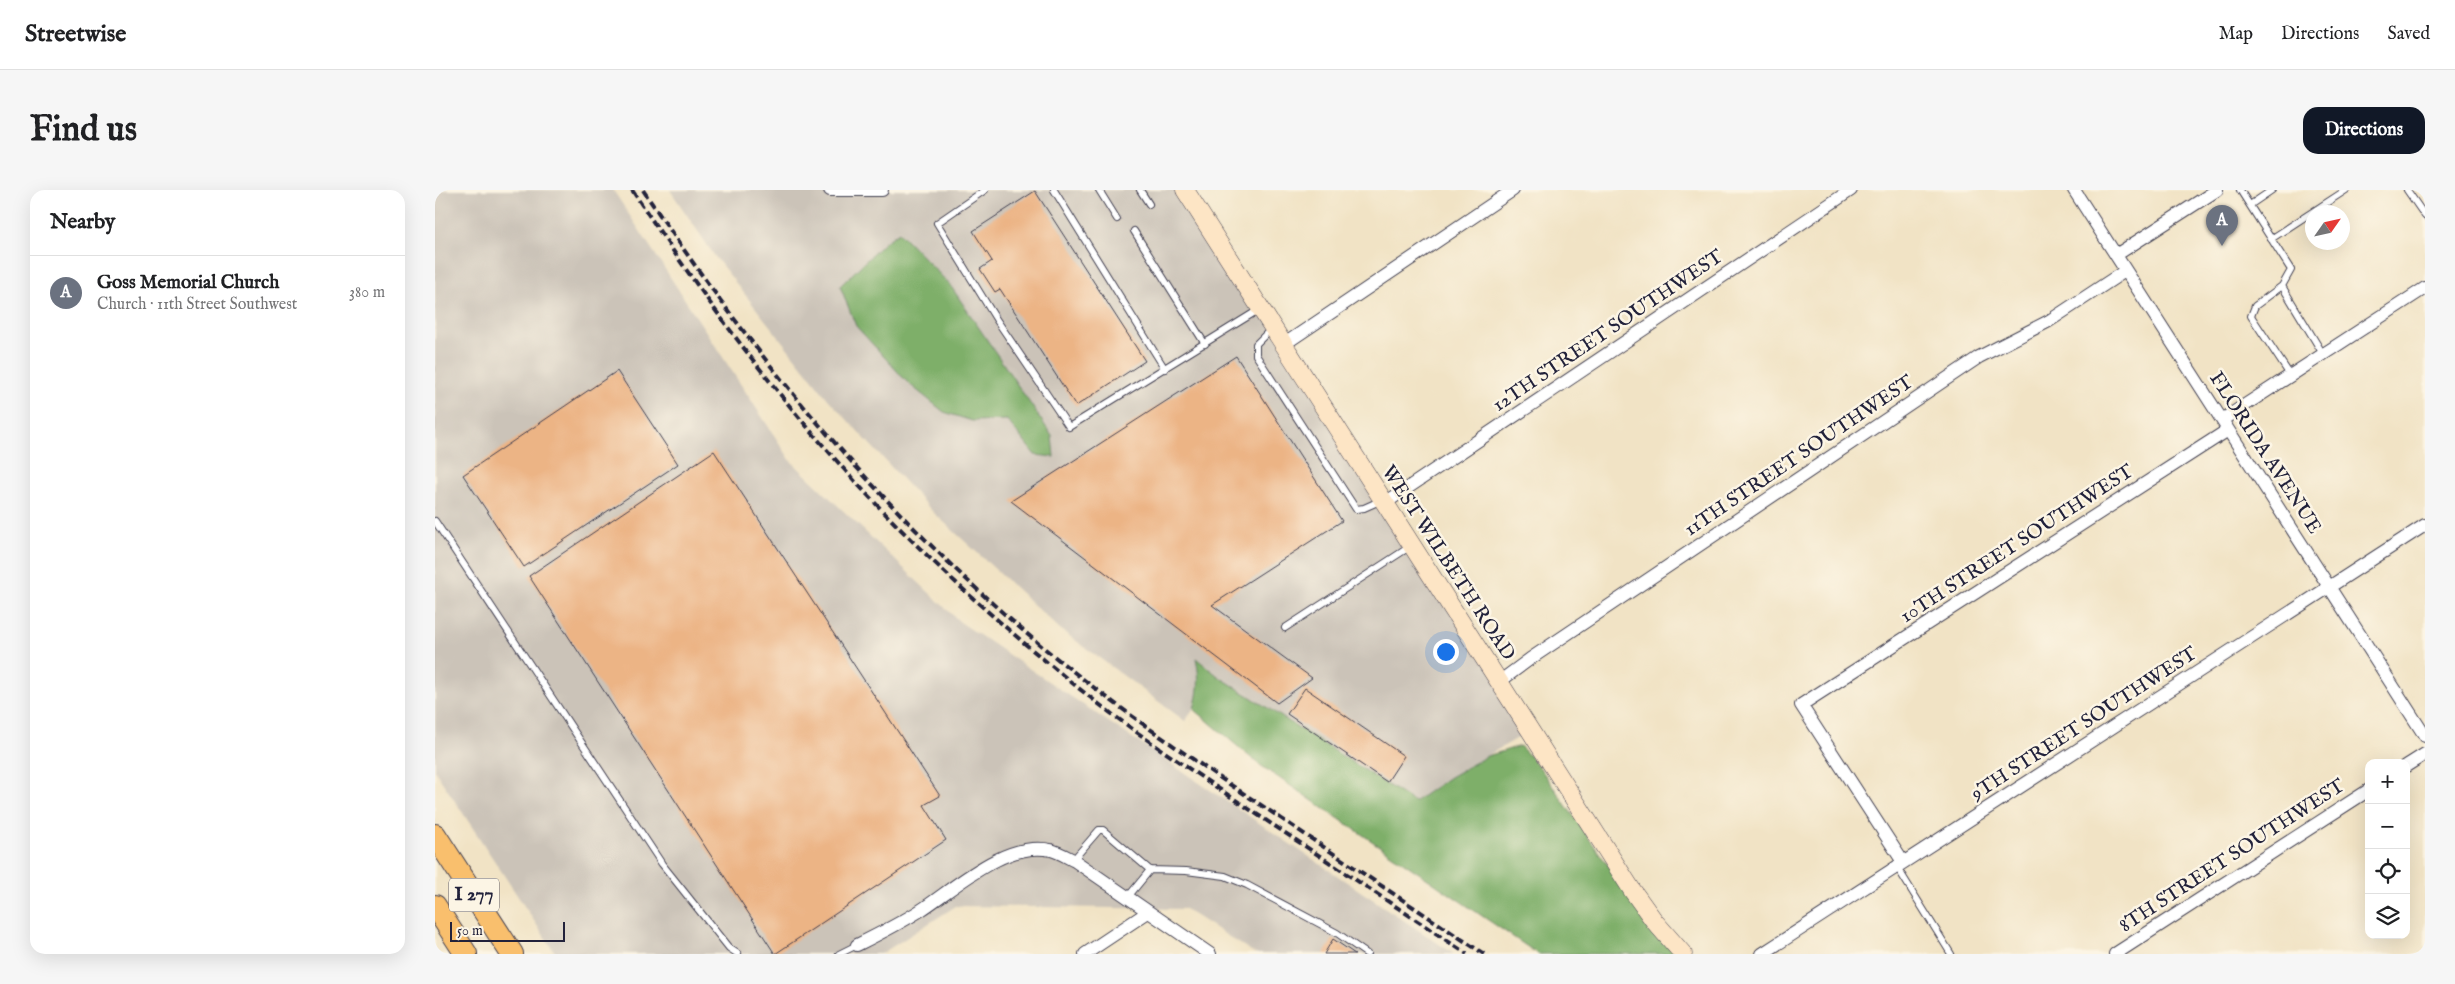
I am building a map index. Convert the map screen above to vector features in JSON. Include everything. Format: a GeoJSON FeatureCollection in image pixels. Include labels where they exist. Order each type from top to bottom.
{"type":"FeatureCollection","features":[{"type":"Feature","properties":{"kind":"highway","name":"I 277"},"geometry":{"type":"LineString","coordinates":[[435,836],[512,954]]}},
{"type":"Feature","properties":{"kind":"highway","name":"I 277"},"geometry":{"type":"LineString","coordinates":[[435,906],[467,954]]}},
{"type":"Feature","properties":{"kind":"main road","name":"WEST WILBETH ROAD"},"geometry":{"type":"LineString","coordinates":[[1185,190],[1633,890],[1655,922],[1683,954]]}},
{"type":"Feature","properties":{"kind":"street"},"geometry":{"type":"LineString","coordinates":[[830,190],[882,190]]}},
{"type":"Feature","properties":{"kind":"street"},"geometry":{"type":"LineString","coordinates":[[1283,345],[1513,190]]}},
{"type":"Feature","properties":{"kind":"street","name":"12TH STREET SOUTHWEST"},"geometry":{"type":"LineString","coordinates":[[1384,501],[1851,190]]}},
{"type":"Feature","properties":{"kind":"street","name":"FLORIDA AVENUE"},"geometry":{"type":"LineString","coordinates":[[2074,190],[2425,736]]}},
{"type":"Feature","properties":{"kind":"street"},"geometry":{"type":"LineString","coordinates":[[2115,255],[2217,190]]}},
{"type":"Feature","properties":{"kind":"street","name":"11TH STREET SOUTHWEST"},"geometry":{"type":"LineString","coordinates":[[1499,682],[1530,659],[1970,363],[2005,343],[2049,322],[2125,271]]}},
{"type":"Feature","properties":{"kind":"street","name":"10TH STREET SOUTHWEST"},"geometry":{"type":"LineString","coordinates":[[1900,865],[1801,704],[2225,425],[2290,375],[2425,288]]}},
{"type":"Feature","properties":{"kind":"street","name":"9TH STREET SOUTHWEST"},"geometry":{"type":"LineString","coordinates":[[1762,954],[2425,525]]}},
{"type":"Feature","properties":{"kind":"street"},"geometry":{"type":"LineString","coordinates":[[2410,763],[2425,754]]}},
{"type":"Feature","properties":{"kind":"street","name":"8TH STREET SOUTHWEST"},"geometry":{"type":"LineString","coordinates":[[2115,954],[2365,793]]}},
{"type":"Feature","properties":{"kind":"street"},"geometry":{"type":"LineString","coordinates":[[857,945],[921,910],[984,867],[1018,852],[1034,849],[1051,850],[1073,860],[1210,954]]}},
{"type":"Feature","properties":{"kind":"street"},"geometry":{"type":"LineString","coordinates":[[1085,954],[1148,912]]}},
{"type":"Feature","properties":{"kind":"lane"},"geometry":{"type":"LineString","coordinates":[[985,190],[937,223],[996,319],[1069,427],[1260,309]]}},
{"type":"Feature","properties":{"kind":"lane"},"geometry":{"type":"LineString","coordinates":[[1054,190],[1165,369]]}},
{"type":"Feature","properties":{"kind":"lane"},"geometry":{"type":"LineString","coordinates":[[1099,190],[1117,219]]}},
{"type":"Feature","properties":{"kind":"lane"},"geometry":{"type":"LineString","coordinates":[[1140,190],[1149,204]]}},
{"type":"Feature","properties":{"kind":"lane"},"geometry":{"type":"LineString","coordinates":[[2240,190],[2291,270],[2282,286],[2255,306],[2251,316],[2290,375]]}},
{"type":"Feature","properties":{"kind":"lane"},"geometry":{"type":"LineString","coordinates":[[2250,205],[2272,190]]}},
{"type":"Feature","properties":{"kind":"lane"},"geometry":{"type":"LineString","coordinates":[[2271,238],[2346,190]]}},
{"type":"Feature","properties":{"kind":"lane"},"geometry":{"type":"LineString","coordinates":[[2407,190],[2425,216]]}},
{"type":"Feature","properties":{"kind":"lane"},"geometry":{"type":"LineString","coordinates":[[1134,232],[1205,344]]}},
{"type":"Feature","properties":{"kind":"lane"},"geometry":{"type":"LineString","coordinates":[[2282,286],[2323,354]]}},
{"type":"Feature","properties":{"kind":"lane"},"geometry":{"type":"LineString","coordinates":[[1272,328],[1256,344],[1256,354],[1356,509],[1365,508],[1384,501]]}},
{"type":"Feature","properties":{"kind":"lane"},"geometry":{"type":"LineString","coordinates":[[435,521],[662,864],[729,948],[739,954]]}},
{"type":"Feature","properties":{"kind":"lane"},"geometry":{"type":"LineString","coordinates":[[1285,628],[1413,546]]}},
{"type":"Feature","properties":{"kind":"lane"},"geometry":{"type":"LineString","coordinates":[[1073,860],[1099,830],[1103,830],[1150,870],[1186,871],[1225,876],[1247,885],[1337,933],[1367,954]]}},
{"type":"Feature","properties":{"kind":"lane"},"geometry":{"type":"LineString","coordinates":[[1900,865],[1951,954]]}},
{"type":"Feature","properties":{"kind":"lane"},"geometry":{"type":"LineString","coordinates":[[1127,898],[1150,870]]}},
{"type":"Feature","properties":{"kind":"lane"},"geometry":{"type":"LineString","coordinates":[[839,954],[857,945]]}},
{"type":"Feature","properties":{"kind":"shaded area"},"geometry":{"type":"Polygon","coordinates":[[[435,190],[613,190],[791,461],[960,622],[1454,954],[1256,954],[1185,909],[956,906],[881,954],[556,954],[435,771],[435,190]]]}},
{"type":"Feature","properties":{"kind":"shaded area"},"geometry":{"type":"Polygon","coordinates":[[[670,190],[1185,190],[1530,731],[1450,777],[1414,802],[1218,676],[1197,658],[1199,694],[1194,709],[1185,721],[1060,629],[933,512],[828,399],[716,258],[670,190]]]}},
{"type":"Feature","properties":{"kind":"green space"},"geometry":{"type":"Polygon","coordinates":[[[899,232],[950,285],[1052,436],[1054,457],[1035,455],[1007,420],[972,421],[944,412],[908,383],[856,326],[840,286],[884,243],[899,232]]]}},
{"type":"Feature","properties":{"kind":"green space"},"geometry":{"type":"Polygon","coordinates":[[[1196,658],[1218,676],[1414,802],[1450,777],[1487,756],[1520,746],[1538,765],[1602,857],[1677,954],[1538,954],[1257,763],[1194,709],[1198,684],[1196,658]]]}},
{"type":"Feature","properties":{"kind":"building"},"geometry":{"type":"Polygon","coordinates":[[[1035,191],[1145,361],[1076,406],[1000,289],[995,292],[980,269],[992,261],[973,231],[1035,191]]]}},
{"type":"Feature","properties":{"kind":"building"},"geometry":{"type":"Polygon","coordinates":[[[1236,356],[1342,521],[1212,605],[1312,678],[1277,703],[1011,501],[1236,356]]]}},
{"type":"Feature","properties":{"kind":"building"},"geometry":{"type":"Polygon","coordinates":[[[617,371],[678,464],[524,567],[463,475],[617,371]]]}},
{"type":"Feature","properties":{"kind":"building"},"geometry":{"type":"Polygon","coordinates":[[[714,451],[940,796],[924,805],[946,840],[775,954],[529,576],[714,451]]]}},
{"type":"Feature","properties":{"kind":"building"},"geometry":{"type":"Polygon","coordinates":[[[1305,688],[1404,756],[1387,782],[1287,714],[1305,688]]]}},
{"type":"Feature","properties":{"kind":"building"},"geometry":{"type":"Polygon","coordinates":[[[1333,939],[1355,954],[1324,954],[1333,939]]]}},
{"type":"Feature","properties":{"kind":"railway"},"geometry":{"type":"LineString","coordinates":[[632,190],[679,260],[781,396],[889,518],[975,600],[1065,677],[1133,730],[1467,954]]}},
{"type":"Feature","properties":{"kind":"railway"},"geometry":{"type":"LineString","coordinates":[[643,190],[728,311],[819,425],[918,532],[1026,633],[1086,681],[1178,749],[1484,954]]}},
{"type":"Feature","properties":{"kind":"place","name":"Goss Memorial Church"},"geometry":{"type":"Point","coordinates":[2222,246]}}]}
